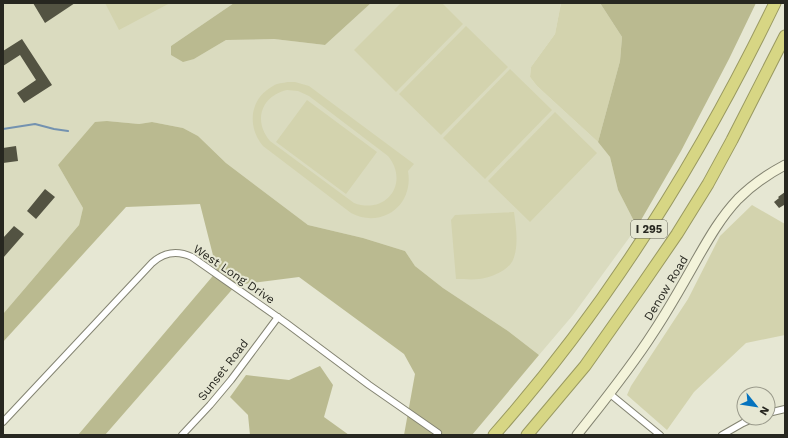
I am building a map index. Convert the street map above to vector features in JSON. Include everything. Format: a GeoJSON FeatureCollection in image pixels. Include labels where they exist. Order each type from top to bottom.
{"type":"FeatureCollection","features":[{"type":"Feature","properties":{"kind":"highway","name":"I 295"},"geometry":{"type":"LineString","coordinates":[[494,435],[565,350],[642,239],[684,174],[715,119],[775,3]]}},
{"type":"Feature","properties":{"kind":"highway","name":"I 295"},"geometry":{"type":"LineString","coordinates":[[527,435],[585,366],[677,234],[729,147],[785,36]]}},
{"type":"Feature","properties":{"kind":"street","name":"Denow Road"},"geometry":{"type":"LineString","coordinates":[[576,435],[610,394],[633,363],[672,302],[712,233],[727,212],[749,189],[785,165]]}},
{"type":"Feature","properties":{"kind":"street","name":"West Long Drive"},"geometry":{"type":"LineString","coordinates":[[3,422],[157,258],[164,255],[178,253],[192,257],[278,317],[369,385],[438,433]]}},
{"type":"Feature","properties":{"kind":"street","name":"Sunset Road"},"geometry":{"type":"LineString","coordinates":[[182,435],[231,380],[278,317]]}},
{"type":"Feature","properties":{"kind":"street"},"geometry":{"type":"LineString","coordinates":[[610,394],[660,435]]}},
{"type":"Feature","properties":{"kind":"street"},"geometry":{"type":"LineString","coordinates":[[722,435],[738,426]]}},
{"type":"Feature","properties":{"kind":"shaded area"},"geometry":{"type":"Polygon","coordinates":[[[3,3],[234,3],[171,46],[194,59],[226,40],[274,39],[325,45],[371,3],[561,3],[555,34],[531,67],[530,77],[537,86],[598,142],[610,157],[618,190],[637,227],[573,315],[539,355],[508,331],[443,288],[415,266],[405,251],[363,238],[308,225],[226,163],[198,136],[183,128],[152,122],[139,124],[107,121],[58,165],[83,208],[79,225],[3,314],[3,3]]]}},
{"type":"Feature","properties":{"kind":"shaded area"},"geometry":{"type":"Polygon","coordinates":[[[105,3],[170,3],[119,30],[105,3]]]}},
{"type":"Feature","properties":{"kind":"shaded area"},"geometry":{"type":"Polygon","coordinates":[[[234,3],[371,3],[325,45],[274,39],[226,40],[194,59],[183,62],[171,55],[171,46],[234,3]]]}},
{"type":"Feature","properties":{"kind":"shaded area"},"geometry":{"type":"Polygon","coordinates":[[[401,3],[442,3],[463,24],[396,92],[354,50],[401,3]]]}},
{"type":"Feature","properties":{"kind":"shaded area"},"geometry":{"type":"Polygon","coordinates":[[[561,3],[600,3],[622,37],[620,61],[598,142],[537,86],[530,77],[531,67],[555,34],[561,3]]]}},
{"type":"Feature","properties":{"kind":"shaded area"},"geometry":{"type":"Polygon","coordinates":[[[600,3],[756,3],[729,59],[681,151],[637,227],[618,190],[610,157],[598,142],[620,61],[622,37],[600,3]]]}},
{"type":"Feature","properties":{"kind":"shaded area"},"geometry":{"type":"Polygon","coordinates":[[[466,26],[508,67],[441,135],[399,94],[466,26]]]}},
{"type":"Feature","properties":{"kind":"shaded area"},"geometry":{"type":"Polygon","coordinates":[[[510,69],[552,110],[485,179],[443,138],[510,69]]]}},
{"type":"Feature","properties":{"kind":"shaded area"},"geometry":{"type":"Polygon","coordinates":[[[286,82],[295,82],[309,86],[414,164],[408,171],[409,184],[406,195],[401,204],[384,216],[373,218],[362,217],[351,213],[263,146],[254,130],[253,114],[255,106],[259,98],[265,92],[275,85],[286,82]],[[287,90],[278,93],[271,98],[262,110],[262,125],[270,141],[354,203],[366,206],[376,205],[385,201],[395,186],[396,176],[394,166],[388,156],[309,96],[298,91],[287,90]]]}},
{"type":"Feature","properties":{"kind":"shaded area"},"geometry":{"type":"Polygon","coordinates":[[[307,100],[377,152],[346,194],[276,142],[307,100]]]}},
{"type":"Feature","properties":{"kind":"shaded area"},"geometry":{"type":"Polygon","coordinates":[[[555,112],[597,153],[530,222],[488,181],[555,112]]]}},
{"type":"Feature","properties":{"kind":"shaded area"},"geometry":{"type":"Polygon","coordinates":[[[107,121],[139,124],[152,122],[183,128],[198,136],[226,163],[308,225],[363,238],[405,251],[415,266],[443,288],[508,331],[539,355],[472,435],[404,435],[415,374],[404,354],[299,277],[236,285],[105,435],[78,435],[217,271],[200,204],[126,207],[3,342],[3,314],[79,225],[83,208],[58,165],[95,122],[107,121]]]}},
{"type":"Feature","properties":{"kind":"shaded area"},"geometry":{"type":"Polygon","coordinates":[[[752,205],[785,224],[785,335],[746,343],[694,392],[667,430],[627,395],[631,386],[688,299],[720,236],[752,205]]]}},
{"type":"Feature","properties":{"kind":"shaded area"},"geometry":{"type":"Polygon","coordinates":[[[514,212],[516,248],[511,264],[503,271],[488,277],[476,279],[456,279],[451,220],[455,215],[514,212]]]}},
{"type":"Feature","properties":{"kind":"shaded area"},"geometry":{"type":"Polygon","coordinates":[[[320,366],[333,385],[324,417],[349,435],[250,435],[248,415],[230,397],[246,375],[289,380],[320,366]]]}},
{"type":"Feature","properties":{"kind":"building"},"geometry":{"type":"Polygon","coordinates":[[[33,3],[75,3],[45,23],[33,3]]]}},
{"type":"Feature","properties":{"kind":"building"},"geometry":{"type":"Polygon","coordinates":[[[22,39],[52,85],[24,103],[17,93],[36,80],[20,55],[3,66],[3,51],[22,39]]]}},
{"type":"Feature","properties":{"kind":"building"},"geometry":{"type":"Polygon","coordinates":[[[16,146],[18,161],[3,163],[3,148],[16,146]]]}},
{"type":"Feature","properties":{"kind":"building"},"geometry":{"type":"Polygon","coordinates":[[[45,189],[55,197],[36,219],[27,211],[45,189]]]}},
{"type":"Feature","properties":{"kind":"building"},"geometry":{"type":"Polygon","coordinates":[[[785,192],[785,206],[784,205],[779,208],[774,202],[785,192]]]}},
{"type":"Feature","properties":{"kind":"building"},"geometry":{"type":"Polygon","coordinates":[[[14,226],[24,234],[3,258],[3,238],[14,226]]]}},
{"type":"Feature","properties":{"kind":"waterway"},"geometry":{"type":"LineString","coordinates":[[3,129],[35,124],[68,131]]}}]}
